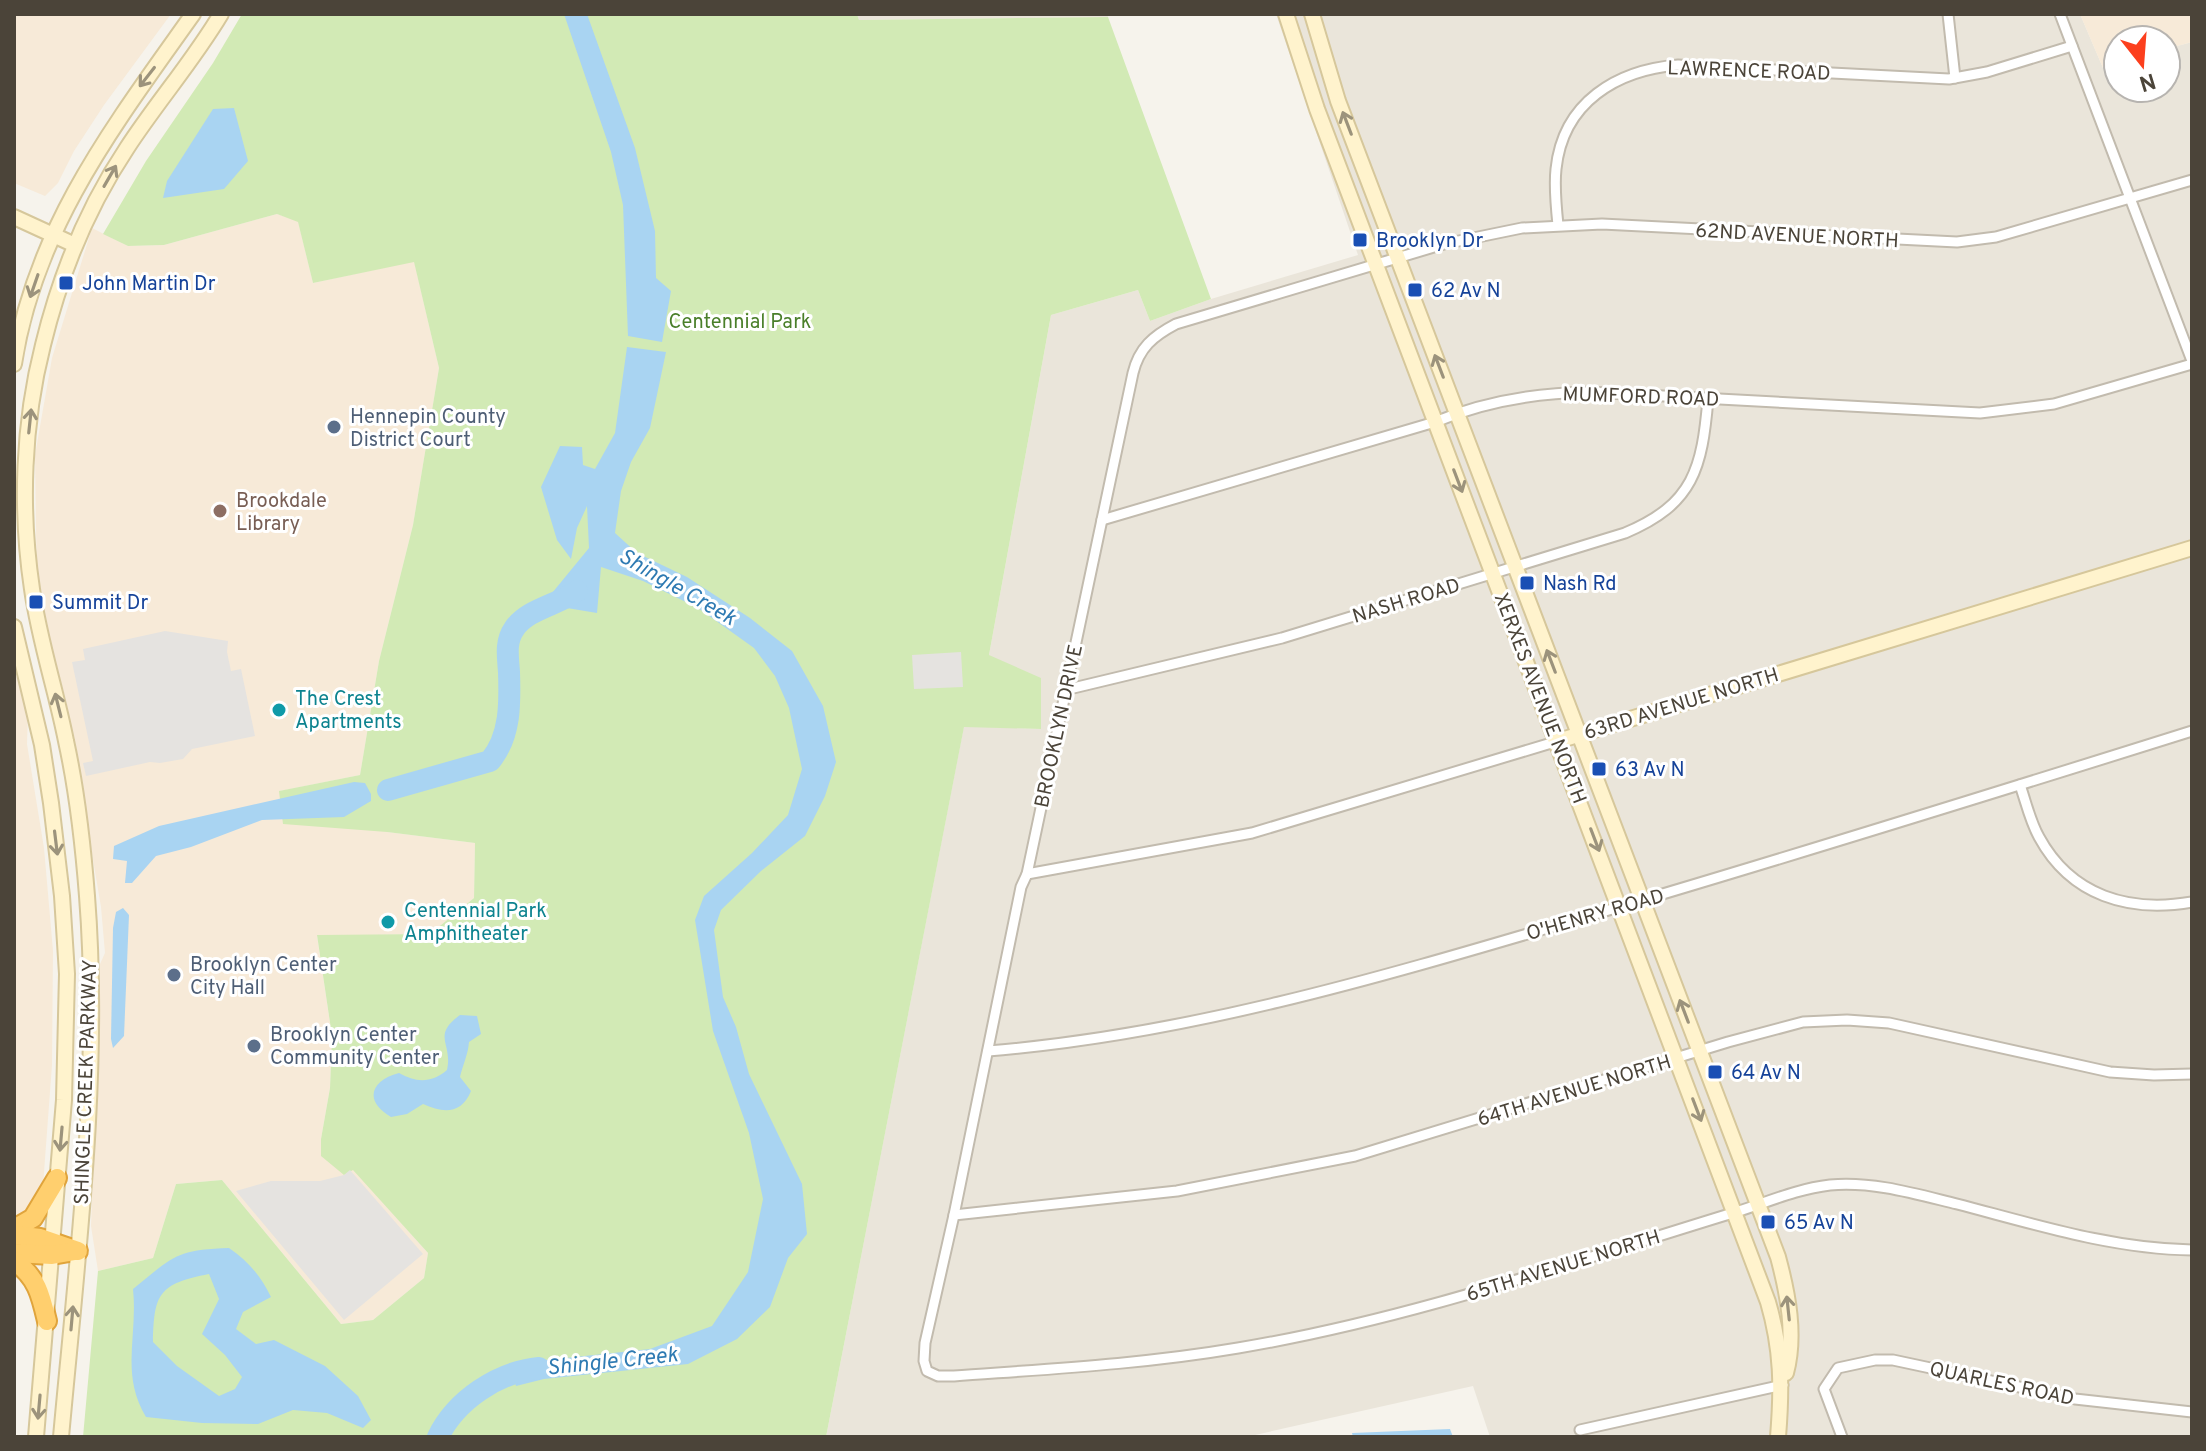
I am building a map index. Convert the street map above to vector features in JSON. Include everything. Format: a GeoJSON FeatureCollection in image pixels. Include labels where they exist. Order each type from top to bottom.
{"type":"FeatureCollection","features":[{"type":"Feature","properties":{"kind":"highway"},"geometry":{"type":"LineString","coordinates":[[14,1229],[33,1218],[57,1178]]}},
{"type":"Feature","properties":{"kind":"highway"},"geometry":{"type":"LineString","coordinates":[[14,1235],[52,1248],[78,1251]]}},
{"type":"Feature","properties":{"kind":"highway"},"geometry":{"type":"LineString","coordinates":[[14,1253],[52,1248]]}},
{"type":"Feature","properties":{"kind":"highway"},"geometry":{"type":"LineString","coordinates":[[14,1261],[30,1275],[41,1292],[47,1321]]}},
{"type":"Feature","properties":{"kind":"street"},"geometry":{"type":"LineString","coordinates":[[14,364],[29,301],[45,253],[75,190],[103,141],[193,14]]}},
{"type":"Feature","properties":{"kind":"street","name":"SHINGLE CREEK PARKWAY"},"geometry":{"type":"LineString","coordinates":[[61,1437],[78,1251],[92,1033],[89,926],[72,773],[31,586],[26,534],[26,455],[42,349],[55,298],[75,245],[124,151],[221,14]]}},
{"type":"Feature","properties":{"kind":"street","name":"XERXES AVENUE NORTH"},"geometry":{"type":"LineString","coordinates":[[1286,14],[1317,109],[1736,1212],[1773,1319],[1783,1385]]}},
{"type":"Feature","properties":{"kind":"street","name":"XERXES AVENUE NORTH"},"geometry":{"type":"LineString","coordinates":[[1312,14],[1338,101],[1778,1257],[1790,1323],[1790,1354],[1783,1385],[1778,1437]]}},
{"type":"Feature","properties":{"kind":"street"},"geometry":{"type":"LineString","coordinates":[[1948,14],[1955,78]]}},
{"type":"Feature","properties":{"kind":"street"},"geometry":{"type":"LineString","coordinates":[[2060,14],[2192,363]]}},
{"type":"Feature","properties":{"kind":"street","name":"LAWRENCE ROAD"},"geometry":{"type":"LineString","coordinates":[[1558,225],[1556,166],[1562,142],[1573,120],[1589,100],[1608,85],[1630,74],[1653,67],[1678,65],[1955,78],[1987,72],[2072,46]]}},
{"type":"Feature","properties":{"kind":"street","name":"62ND AVENUE NORTH"},"geometry":{"type":"LineString","coordinates":[[1398,258],[1483,234],[1558,225],[1602,224],[1957,242],[1996,237],[2192,180]]}},
{"type":"Feature","properties":{"kind":"street"},"geometry":{"type":"LineString","coordinates":[[14,217],[75,245]]}},
{"type":"Feature","properties":{"kind":"street","name":"BROOKLYN DRIVE"},"geometry":{"type":"LineString","coordinates":[[927,1371],[925,1343],[1137,357],[1147,343],[1176,324],[1398,258]]}},
{"type":"Feature","properties":{"kind":"street","name":"MUMFORD ROAD"},"geometry":{"type":"LineString","coordinates":[[1102,520],[1435,422],[1484,404],[1553,392],[1980,413],[2054,404],[2192,363]]}},
{"type":"Feature","properties":{"kind":"street","name":"NASH ROAD"},"geometry":{"type":"LineString","coordinates":[[1065,690],[1246,648],[1647,524],[1666,511],[1682,494],[1694,474],[1702,453],[1708,399]]}},
{"type":"Feature","properties":{"kind":"street","name":"63RD AVENUE NORTH"},"geometry":{"type":"LineString","coordinates":[[1027,874],[1252,833],[2192,548]]}},
{"type":"Feature","properties":{"kind":"street","name":"SHINGLE CREEK PARKWAY"},"geometry":{"type":"LineString","coordinates":[[14,627],[42,745],[63,906],[67,1033],[36,1437]]}},
{"type":"Feature","properties":{"kind":"street"},"geometry":{"type":"LineString","coordinates":[[16,645],[41,638]]}},
{"type":"Feature","properties":{"kind":"street","name":"O'HENRY ROAD"},"geometry":{"type":"LineString","coordinates":[[988,1051],[1026,1048],[1243,1011],[1390,975],[1642,901],[2192,731]]}},
{"type":"Feature","properties":{"kind":"street"},"geometry":{"type":"LineString","coordinates":[[2020,785],[2039,836],[2053,858],[2081,884],[2116,901],[2141,907],[2192,902]]}},
{"type":"Feature","properties":{"kind":"street","name":"64TH AVENUE NORTH"},"geometry":{"type":"LineString","coordinates":[[954,1215],[1177,1191],[1355,1156],[1803,1022],[1847,1020],[1889,1023],[2110,1072],[2192,1074]]}},
{"type":"Feature","properties":{"kind":"street","name":"65TH AVENUE NORTH"},"geometry":{"type":"LineString","coordinates":[[927,1371],[938,1376],[954,1376],[1099,1366],[1291,1338],[1451,1298],[1805,1189],[1833,1185],[1891,1188],[2116,1243],[2192,1250]]}},
{"type":"Feature","properties":{"kind":"street","name":"QUARLES ROAD"},"geometry":{"type":"LineString","coordinates":[[1842,1437],[1824,1389],[1838,1368],[1856,1362],[1893,1360],[2075,1399],[2192,1412]]}},
{"type":"Feature","properties":{"kind":"street"},"geometry":{"type":"LineString","coordinates":[[1580,1430],[1783,1385]]}},
{"type":"Feature","properties":{"kind":"shaded area"},"geometry":{"type":"Polygon","coordinates":[[[14,14],[171,14],[104,105],[74,151],[58,183],[45,196],[14,183],[14,14]]]}},
{"type":"Feature","properties":{"kind":"shaded area"},"geometry":{"type":"Polygon","coordinates":[[[857,14],[1107,14],[1108,17],[859,20],[857,14]]]}},
{"type":"Feature","properties":{"kind":"shaded area"},"geometry":{"type":"Polygon","coordinates":[[[1276,14],[2080,14],[2102,66],[2102,104],[2182,104],[2182,45],[2192,42],[2192,1437],[1490,1437],[1473,1386],[1246,1437],[826,1437],[964,726],[1041,729],[989,655],[1051,315],[1138,290],[1150,321],[1211,299],[1358,255],[1276,14]]]}},
{"type":"Feature","properties":{"kind":"shaded area"},"geometry":{"type":"Polygon","coordinates":[[[2080,14],[2192,14],[2192,42],[2182,45],[2182,24],[2102,24],[2102,66],[2080,14]]]}},
{"type":"Feature","properties":{"kind":"shaded area"},"geometry":{"type":"Polygon","coordinates":[[[277,214],[298,221],[313,283],[414,261],[439,368],[413,525],[379,661],[360,775],[280,791],[387,832],[475,843],[474,898],[430,934],[317,936],[332,1036],[330,1088],[321,1139],[350,1170],[353,1169],[428,1253],[424,1278],[373,1320],[341,1324],[222,1180],[176,1184],[153,1258],[98,1271],[91,1226],[100,964],[105,953],[101,907],[66,700],[37,593],[35,455],[52,358],[92,228],[128,246],[164,245],[277,214]]]}},
{"type":"Feature","properties":{"kind":"shaded area"},"geometry":{"type":"Polygon","coordinates":[[[165,631],[228,641],[231,671],[241,669],[255,736],[192,749],[183,759],[150,762],[86,776],[83,763],[93,761],[72,662],[85,660],[83,649],[165,631]]]}},
{"type":"Feature","properties":{"kind":"shaded area"},"geometry":{"type":"Polygon","coordinates":[[[961,652],[963,687],[914,689],[912,655],[961,652]]]}},
{"type":"Feature","properties":{"kind":"shaded area"},"geometry":{"type":"Polygon","coordinates":[[[14,673],[23,686],[28,712],[27,744],[44,848],[53,951],[52,1065],[42,1199],[14,1223],[14,673]]]}},
{"type":"Feature","properties":{"kind":"shaded area"},"geometry":{"type":"Polygon","coordinates":[[[350,1170],[423,1254],[344,1320],[236,1191],[271,1181],[320,1181],[344,1175],[350,1170]]]}},
{"type":"Feature","properties":{"kind":"green space","name":"Centennial Park"},"geometry":{"type":"Polygon","coordinates":[[[242,14],[857,14],[859,20],[1108,17],[1211,299],[1150,321],[1138,290],[1051,315],[989,655],[1041,678],[1041,729],[964,727],[826,1437],[83,1437],[98,1271],[153,1258],[176,1184],[222,1180],[341,1324],[373,1320],[424,1278],[428,1253],[353,1170],[344,1175],[321,1156],[330,1088],[332,1036],[317,935],[430,934],[474,898],[475,843],[283,824],[279,791],[360,775],[379,661],[413,525],[439,368],[414,262],[313,283],[298,222],[277,214],[164,245],[128,246],[103,234],[146,161],[213,63],[242,14]]]}},
{"type":"Feature","properties":{"kind":"water"},"geometry":{"type":"Polygon","coordinates":[[[564,14],[587,14],[635,148],[655,231],[656,278],[671,291],[662,342],[628,336],[623,205],[611,152],[564,14]]]}},
{"type":"Feature","properties":{"kind":"water"},"geometry":{"type":"Polygon","coordinates":[[[234,108],[248,161],[224,189],[163,198],[167,181],[213,109],[234,108]]]}},
{"type":"Feature","properties":{"kind":"water"},"geometry":{"type":"Polygon","coordinates":[[[627,347],[666,352],[650,428],[631,462],[621,491],[615,533],[637,553],[687,577],[750,618],[792,651],[823,706],[836,762],[825,796],[805,836],[761,871],[721,910],[714,930],[723,997],[736,1027],[749,1074],[802,1184],[807,1234],[788,1258],[770,1307],[737,1339],[688,1364],[544,1379],[516,1386],[510,1364],[650,1349],[712,1326],[748,1272],[763,1199],[749,1133],[713,1031],[695,920],[704,896],[788,815],[802,769],[789,708],[775,676],[754,648],[698,608],[643,581],[601,567],[597,613],[543,604],[589,548],[587,506],[577,528],[571,559],[557,540],[541,487],[560,446],[582,447],[583,465],[595,469],[615,433],[627,347]]]}},
{"type":"Feature","properties":{"kind":"water"},"geometry":{"type":"Polygon","coordinates":[[[354,782],[365,783],[371,801],[344,817],[262,820],[191,847],[156,856],[132,883],[125,883],[127,861],[113,859],[114,846],[159,826],[354,782]]]}},
{"type":"Feature","properties":{"kind":"water"},"geometry":{"type":"Polygon","coordinates":[[[123,908],[129,915],[124,1036],[113,1048],[113,928],[116,912],[123,908]]]}},
{"type":"Feature","properties":{"kind":"water"},"geometry":{"type":"Polygon","coordinates":[[[460,1015],[477,1016],[481,1034],[469,1042],[460,1077],[471,1091],[467,1099],[451,1110],[423,1104],[407,1114],[391,1117],[382,1111],[376,1104],[374,1092],[389,1076],[399,1073],[412,1079],[430,1079],[447,1070],[445,1035],[451,1022],[460,1015]]]}},
{"type":"Feature","properties":{"kind":"water"},"geometry":{"type":"Polygon","coordinates":[[[229,1248],[248,1264],[271,1297],[243,1312],[236,1329],[256,1344],[274,1340],[325,1366],[358,1396],[371,1420],[363,1428],[327,1413],[293,1410],[258,1424],[202,1423],[146,1417],[138,1401],[132,1370],[133,1289],[176,1257],[229,1248]],[[209,1274],[170,1287],[158,1302],[153,1342],[177,1366],[219,1396],[235,1389],[242,1377],[225,1355],[202,1334],[219,1299],[209,1274]]]}},
{"type":"Feature","properties":{"kind":"water"},"geometry":{"type":"Polygon","coordinates":[[[1450,1429],[1453,1437],[1353,1437],[1352,1433],[1450,1429]]]}},
{"type":"Feature","properties":{"kind":"waterway"},"geometry":{"type":"LineString","coordinates":[[388,790],[490,761],[502,741],[508,718],[508,650],[511,634],[527,617],[577,591]]}},
{"type":"Feature","properties":{"kind":"waterway","name":"Shingle Creek"},"geometry":{"type":"LineString","coordinates":[[438,1437],[456,1411],[480,1390],[508,1375],[539,1368]]}},
{"type":"Feature","properties":{"kind":"place","name":"Brooklyn Dr"},"geometry":{"type":"Point","coordinates":[1360,240]}},
{"type":"Feature","properties":{"kind":"place","name":"John Martin Dr"},"geometry":{"type":"Point","coordinates":[66,283]}},
{"type":"Feature","properties":{"kind":"place","name":"62 Av N"},"geometry":{"type":"Point","coordinates":[1415,290]}},
{"type":"Feature","properties":{"kind":"place","name":"Hennepin County District Court"},"geometry":{"type":"Point","coordinates":[334,427]}},
{"type":"Feature","properties":{"kind":"place","name":"Brookdale Library"},"geometry":{"type":"Point","coordinates":[220,511]}},
{"type":"Feature","properties":{"kind":"place","name":"Nash Rd"},"geometry":{"type":"Point","coordinates":[1527,583]}},
{"type":"Feature","properties":{"kind":"place","name":"Summit Dr"},"geometry":{"type":"Point","coordinates":[36,602]}},
{"type":"Feature","properties":{"kind":"place","name":"The Crest Apartments"},"geometry":{"type":"Point","coordinates":[279,710]}},
{"type":"Feature","properties":{"kind":"place","name":"63 Av N"},"geometry":{"type":"Point","coordinates":[1599,769]}},
{"type":"Feature","properties":{"kind":"place","name":"Centennial Park Amphitheater"},"geometry":{"type":"Point","coordinates":[388,922]}},
{"type":"Feature","properties":{"kind":"place","name":"Brooklyn Center City Hall"},"geometry":{"type":"Point","coordinates":[174,975]}},
{"type":"Feature","properties":{"kind":"place","name":"Brooklyn Center Community Center"},"geometry":{"type":"Point","coordinates":[254,1046]}},
{"type":"Feature","properties":{"kind":"place","name":"64 Av N"},"geometry":{"type":"Point","coordinates":[1715,1072]}},
{"type":"Feature","properties":{"kind":"place","name":"65 Av N"},"geometry":{"type":"Point","coordinates":[1768,1222]}}]}
